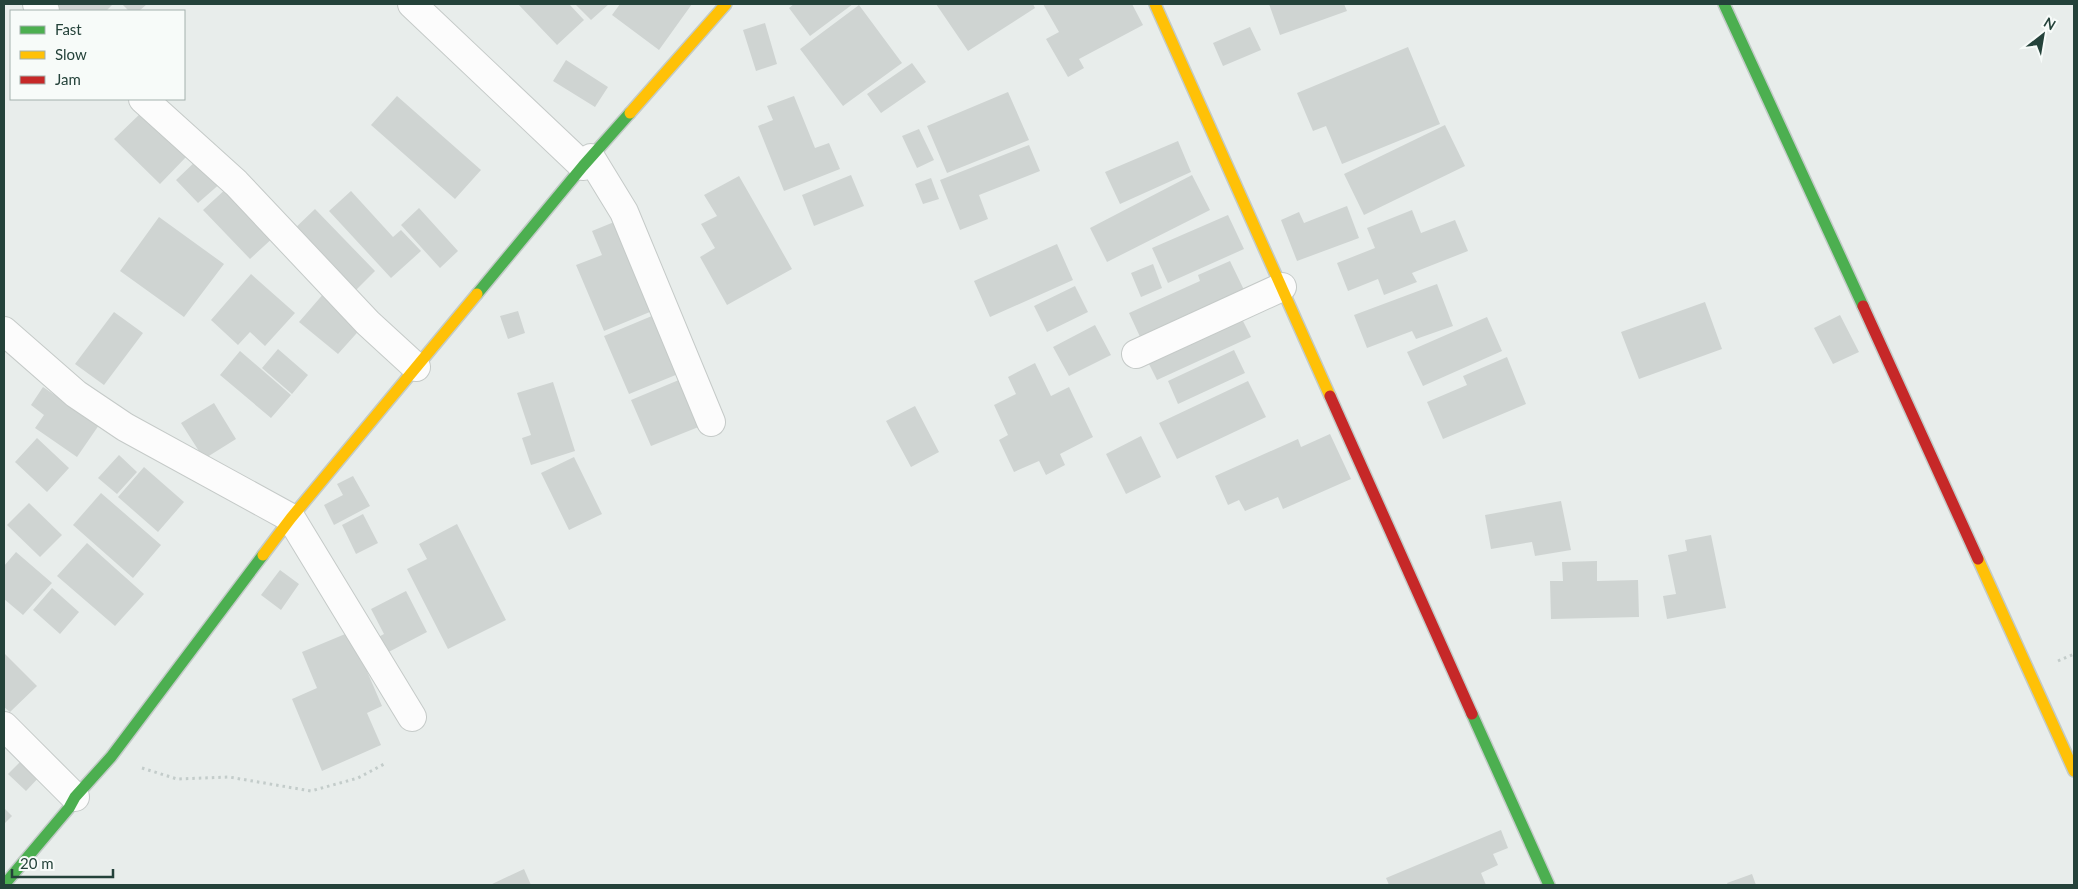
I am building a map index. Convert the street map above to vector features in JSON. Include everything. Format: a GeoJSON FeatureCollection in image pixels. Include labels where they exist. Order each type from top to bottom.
{"type":"FeatureCollection","features":[{"type":"Feature","properties":{"kind":"street"},"geometry":{"type":"LineString","coordinates":[[412,4],[587,162],[624,212],[711,422]]}},
{"type":"Feature","properties":{"kind":"street"},"geometry":{"type":"LineString","coordinates":[[4,885],[111,757],[291,518],[587,162],[726,4]]}},
{"type":"Feature","properties":{"kind":"street"},"geometry":{"type":"LineString","coordinates":[[1155,4],[1549,885]]}},
{"type":"Feature","properties":{"kind":"street"},"geometry":{"type":"LineString","coordinates":[[1724,4],[1773,107],[2074,771]]}},
{"type":"Feature","properties":{"kind":"street"},"geometry":{"type":"LineString","coordinates":[[144,100],[236,182],[368,323],[416,367]]}},
{"type":"Feature","properties":{"kind":"street"},"geometry":{"type":"LineString","coordinates":[[1136,354],[1282,287]]}},
{"type":"Feature","properties":{"kind":"street"},"geometry":{"type":"LineString","coordinates":[[4,331],[76,394],[125,427],[291,518],[412,717]]}},
{"type":"Feature","properties":{"kind":"street"},"geometry":{"type":"LineString","coordinates":[[4,726],[75,798]]}},
{"type":"Feature","properties":{"kind":"path"},"geometry":{"type":"LineString","coordinates":[[111,757],[176,779],[229,777],[311,791],[358,778],[386,763]]}},
{"type":"Feature","properties":{"kind":"building"},"geometry":{"type":"Polygon","coordinates":[[[52,4],[112,5],[107,10],[59,10],[52,4]]]}},
{"type":"Feature","properties":{"kind":"building"},"geometry":{"type":"Polygon","coordinates":[[[122,4],[147,4],[140,10],[128,10],[122,4]]]}},
{"type":"Feature","properties":{"kind":"building"},"geometry":{"type":"Polygon","coordinates":[[[518,4],[569,4],[584,20],[557,45],[518,4]]]}},
{"type":"Feature","properties":{"kind":"building"},"geometry":{"type":"Polygon","coordinates":[[[575,4],[609,4],[591,20],[575,4]]]}},
{"type":"Feature","properties":{"kind":"building"},"geometry":{"type":"Polygon","coordinates":[[[620,4],[692,4],[659,50],[612,15],[620,4]]]}},
{"type":"Feature","properties":{"kind":"building"},"geometry":{"type":"Polygon","coordinates":[[[794,4],[853,4],[810,36],[789,8],[794,4]]]}},
{"type":"Feature","properties":{"kind":"building"},"geometry":{"type":"Polygon","coordinates":[[[936,4],[1033,4],[1035,8],[968,51],[936,4]]]}},
{"type":"Feature","properties":{"kind":"building"},"geometry":{"type":"Polygon","coordinates":[[[1043,4],[1132,4],[1143,25],[1079,59],[1084,68],[1068,77],[1046,39],[1059,32],[1043,4]]]}},
{"type":"Feature","properties":{"kind":"building"},"geometry":{"type":"Polygon","coordinates":[[[1269,4],[1344,4],[1347,11],[1280,35],[1269,4]]]}},
{"type":"Feature","properties":{"kind":"building"},"geometry":{"type":"Polygon","coordinates":[[[859,5],[902,63],[843,106],[800,49],[859,5]]]}},
{"type":"Feature","properties":{"kind":"building"},"geometry":{"type":"Polygon","coordinates":[[[765,23],[777,64],[756,71],[743,30],[765,23]]]}},
{"type":"Feature","properties":{"kind":"building"},"geometry":{"type":"Polygon","coordinates":[[[1250,27],[1261,50],[1223,66],[1213,43],[1250,27]]]}},
{"type":"Feature","properties":{"kind":"building"},"geometry":{"type":"Polygon","coordinates":[[[1408,47],[1440,124],[1342,164],[1326,126],[1313,131],[1297,93],[1408,47]]]}},
{"type":"Feature","properties":{"kind":"building"},"geometry":{"type":"Polygon","coordinates":[[[566,60],[608,87],[595,107],[553,81],[566,60]]]}},
{"type":"Feature","properties":{"kind":"building"},"geometry":{"type":"Polygon","coordinates":[[[912,63],[926,82],[881,113],[867,94],[912,63]]]}},
{"type":"Feature","properties":{"kind":"building"},"geometry":{"type":"Polygon","coordinates":[[[1008,92],[1029,140],[947,173],[927,126],[1008,92]]]}},
{"type":"Feature","properties":{"kind":"building"},"geometry":{"type":"Polygon","coordinates":[[[397,96],[481,170],[455,199],[371,125],[397,96]]]}},
{"type":"Feature","properties":{"kind":"building"},"geometry":{"type":"Polygon","coordinates":[[[794,96],[815,148],[829,143],[840,169],[784,191],[758,126],[773,120],[767,106],[794,96]]]}},
{"type":"Feature","properties":{"kind":"building"},"geometry":{"type":"Polygon","coordinates":[[[142,112],[187,156],[160,184],[114,139],[142,112]]]}},
{"type":"Feature","properties":{"kind":"building"},"geometry":{"type":"Polygon","coordinates":[[[1445,125],[1465,166],[1364,215],[1344,174],[1445,125]]]}},
{"type":"Feature","properties":{"kind":"building"},"geometry":{"type":"Polygon","coordinates":[[[919,129],[934,160],[917,168],[902,136],[919,129]]]}},
{"type":"Feature","properties":{"kind":"building"},"geometry":{"type":"Polygon","coordinates":[[[1178,141],[1191,172],[1120,204],[1105,172],[1178,141]]]}},
{"type":"Feature","properties":{"kind":"building"},"geometry":{"type":"Polygon","coordinates":[[[1029,145],[1040,171],[979,195],[988,219],[960,230],[940,180],[1029,145]]]}},
{"type":"Feature","properties":{"kind":"building"},"geometry":{"type":"Polygon","coordinates":[[[199,158],[222,182],[198,203],[176,180],[199,158]]]}},
{"type":"Feature","properties":{"kind":"building"},"geometry":{"type":"Polygon","coordinates":[[[851,175],[864,206],[814,226],[802,195],[851,175]]]}},
{"type":"Feature","properties":{"kind":"building"},"geometry":{"type":"Polygon","coordinates":[[[1192,175],[1210,210],[1107,262],[1090,228],[1192,175]]]}},
{"type":"Feature","properties":{"kind":"building"},"geometry":{"type":"Polygon","coordinates":[[[739,176],[792,269],[727,305],[700,257],[715,248],[701,224],[717,216],[704,195],[739,176]]]}},
{"type":"Feature","properties":{"kind":"building"},"geometry":{"type":"Polygon","coordinates":[[[931,178],[939,199],[923,204],[915,184],[931,178]]]}},
{"type":"Feature","properties":{"kind":"building"},"geometry":{"type":"Polygon","coordinates":[[[229,186],[276,235],[250,259],[203,210],[229,186]]]}},
{"type":"Feature","properties":{"kind":"building"},"geometry":{"type":"Polygon","coordinates":[[[351,191],[393,237],[401,230],[421,251],[391,278],[329,211],[351,191]]]}},
{"type":"Feature","properties":{"kind":"building"},"geometry":{"type":"Polygon","coordinates":[[[1347,206],[1359,238],[1297,261],[1281,220],[1299,212],[1304,223],[1347,206]]]}},
{"type":"Feature","properties":{"kind":"building"},"geometry":{"type":"Polygon","coordinates":[[[419,208],[458,251],[440,268],[401,225],[419,208]]]}},
{"type":"Feature","properties":{"kind":"building"},"geometry":{"type":"Polygon","coordinates":[[[315,209],[375,271],[352,294],[291,232],[315,209]]]}},
{"type":"Feature","properties":{"kind":"building"},"geometry":{"type":"Polygon","coordinates":[[[1412,210],[1421,233],[1455,220],[1468,251],[1412,273],[1417,282],[1384,295],[1378,279],[1348,291],[1337,263],[1375,248],[1367,228],[1412,210]]]}},
{"type":"Feature","properties":{"kind":"building"},"geometry":{"type":"Polygon","coordinates":[[[1228,215],[1244,249],[1168,283],[1152,248],[1228,215]]]}},
{"type":"Feature","properties":{"kind":"building"},"geometry":{"type":"Polygon","coordinates":[[[159,217],[224,264],[184,317],[120,271],[159,217]]]}},
{"type":"Feature","properties":{"kind":"building"},"geometry":{"type":"Polygon","coordinates":[[[619,220],[657,309],[604,331],[576,265],[602,255],[592,231],[619,220]]]}},
{"type":"Feature","properties":{"kind":"building"},"geometry":{"type":"Polygon","coordinates":[[[1057,244],[1073,280],[990,317],[974,281],[1057,244]]]}},
{"type":"Feature","properties":{"kind":"building"},"geometry":{"type":"Polygon","coordinates":[[[1230,261],[1246,294],[1142,341],[1129,313],[1200,281],[1198,275],[1230,261]]]}},
{"type":"Feature","properties":{"kind":"building"},"geometry":{"type":"Polygon","coordinates":[[[1153,264],[1162,288],[1141,297],[1131,273],[1153,264]]]}},
{"type":"Feature","properties":{"kind":"building"},"geometry":{"type":"Polygon","coordinates":[[[251,274],[295,313],[265,346],[250,332],[238,345],[211,320],[251,274]]]}},
{"type":"Feature","properties":{"kind":"building"},"geometry":{"type":"Polygon","coordinates":[[[1437,284],[1453,326],[1416,339],[1412,331],[1367,348],[1354,315],[1437,284]]]}},
{"type":"Feature","properties":{"kind":"building"},"geometry":{"type":"Polygon","coordinates":[[[1075,286],[1088,312],[1047,332],[1034,306],[1075,286]]]}},
{"type":"Feature","properties":{"kind":"building"},"geometry":{"type":"Polygon","coordinates":[[[325,292],[364,325],[338,354],[299,322],[325,292]]]}},
{"type":"Feature","properties":{"kind":"building"},"geometry":{"type":"Polygon","coordinates":[[[1705,302],[1722,349],[1639,379],[1621,332],[1705,302]]]}},
{"type":"Feature","properties":{"kind":"building"},"geometry":{"type":"Polygon","coordinates":[[[518,311],[525,333],[508,339],[500,316],[518,311]]]}},
{"type":"Feature","properties":{"kind":"building"},"geometry":{"type":"Polygon","coordinates":[[[114,312],[143,333],[104,385],[75,364],[114,312]]]}},
{"type":"Feature","properties":{"kind":"building"},"geometry":{"type":"Polygon","coordinates":[[[659,313],[683,372],[629,394],[604,336],[659,313]]]}},
{"type":"Feature","properties":{"kind":"building"},"geometry":{"type":"Polygon","coordinates":[[[1240,315],[1251,337],[1157,380],[1146,358],[1240,315]]]}},
{"type":"Feature","properties":{"kind":"building"},"geometry":{"type":"Polygon","coordinates":[[[1840,315],[1859,352],[1833,364],[1814,328],[1840,315]]]}},
{"type":"Feature","properties":{"kind":"building"},"geometry":{"type":"Polygon","coordinates":[[[1487,317],[1502,351],[1423,386],[1407,352],[1487,317]]]}},
{"type":"Feature","properties":{"kind":"building"},"geometry":{"type":"Polygon","coordinates":[[[1095,325],[1111,355],[1069,376],[1053,347],[1095,325]]]}},
{"type":"Feature","properties":{"kind":"building"},"geometry":{"type":"Polygon","coordinates":[[[278,349],[308,375],[292,394],[262,368],[278,349]]]}},
{"type":"Feature","properties":{"kind":"building"},"geometry":{"type":"Polygon","coordinates":[[[1234,350],[1245,373],[1178,404],[1168,381],[1234,350]]]}},
{"type":"Feature","properties":{"kind":"building"},"geometry":{"type":"Polygon","coordinates":[[[240,351],[291,395],[271,418],[220,375],[240,351]]]}},
{"type":"Feature","properties":{"kind":"building"},"geometry":{"type":"Polygon","coordinates":[[[1507,357],[1526,404],[1443,439],[1427,402],[1467,385],[1463,376],[1507,357]]]}},
{"type":"Feature","properties":{"kind":"building"},"geometry":{"type":"Polygon","coordinates":[[[1035,363],[1051,396],[1069,387],[1093,437],[1060,454],[1065,465],[1046,475],[1039,461],[1014,472],[999,440],[1008,435],[994,405],[1016,394],[1008,377],[1035,363]]]}},
{"type":"Feature","properties":{"kind":"building"},"geometry":{"type":"Polygon","coordinates":[[[686,377],[706,424],[651,446],[631,400],[686,377]]]}},
{"type":"Feature","properties":{"kind":"building"},"geometry":{"type":"Polygon","coordinates":[[[1248,381],[1266,417],[1177,459],[1159,423],[1248,381]]]}},
{"type":"Feature","properties":{"kind":"building"},"geometry":{"type":"Polygon","coordinates":[[[553,382],[575,451],[531,465],[522,438],[531,435],[517,393],[553,382]]]}},
{"type":"Feature","properties":{"kind":"building"},"geometry":{"type":"Polygon","coordinates":[[[43,387],[99,425],[77,457],[35,428],[44,415],[31,405],[43,387]]]}},
{"type":"Feature","properties":{"kind":"building"},"geometry":{"type":"Polygon","coordinates":[[[214,403],[236,439],[204,459],[181,423],[214,403]]]}},
{"type":"Feature","properties":{"kind":"building"},"geometry":{"type":"Polygon","coordinates":[[[915,406],[939,452],[911,467],[886,421],[915,406]]]}},
{"type":"Feature","properties":{"kind":"building"},"geometry":{"type":"Polygon","coordinates":[[[1330,434],[1351,479],[1283,509],[1278,497],[1245,511],[1239,500],[1228,505],[1215,476],[1298,439],[1301,447],[1330,434]]]}},
{"type":"Feature","properties":{"kind":"building"},"geometry":{"type":"Polygon","coordinates":[[[1141,436],[1161,477],[1126,494],[1106,454],[1141,436]]]}},
{"type":"Feature","properties":{"kind":"building"},"geometry":{"type":"Polygon","coordinates":[[[37,438],[69,468],[47,492],[15,462],[37,438]]]}},
{"type":"Feature","properties":{"kind":"building"},"geometry":{"type":"Polygon","coordinates":[[[119,455],[137,472],[117,494],[98,478],[119,455]]]}},
{"type":"Feature","properties":{"kind":"building"},"geometry":{"type":"Polygon","coordinates":[[[574,457],[602,514],[569,530],[541,473],[574,457]]]}},
{"type":"Feature","properties":{"kind":"building"},"geometry":{"type":"Polygon","coordinates":[[[144,467],[184,502],[158,532],[118,497],[144,467]]]}},
{"type":"Feature","properties":{"kind":"building"},"geometry":{"type":"Polygon","coordinates":[[[353,476],[370,506],[334,525],[324,505],[343,495],[337,484],[353,476]]]}},
{"type":"Feature","properties":{"kind":"building"},"geometry":{"type":"Polygon","coordinates":[[[101,493],[161,545],[133,578],[73,525],[101,493]]]}},
{"type":"Feature","properties":{"kind":"building"},"geometry":{"type":"Polygon","coordinates":[[[1561,501],[1571,550],[1535,556],[1532,542],[1491,549],[1485,515],[1561,501]]]}},
{"type":"Feature","properties":{"kind":"building"},"geometry":{"type":"Polygon","coordinates":[[[29,503],[62,535],[40,557],[7,525],[29,503]]]}},
{"type":"Feature","properties":{"kind":"building"},"geometry":{"type":"Polygon","coordinates":[[[363,514],[378,543],[356,554],[342,525],[363,514]]]}},
{"type":"Feature","properties":{"kind":"building"},"geometry":{"type":"Polygon","coordinates":[[[457,524],[506,620],[448,649],[407,569],[427,559],[419,544],[457,524]]]}},
{"type":"Feature","properties":{"kind":"building"},"geometry":{"type":"Polygon","coordinates":[[[1711,535],[1726,608],[1667,619],[1663,596],[1676,594],[1668,555],[1687,551],[1685,540],[1711,535]]]}},
{"type":"Feature","properties":{"kind":"building"},"geometry":{"type":"Polygon","coordinates":[[[87,543],[144,594],[115,626],[57,576],[87,543]]]}},
{"type":"Feature","properties":{"kind":"building"},"geometry":{"type":"Polygon","coordinates":[[[16,552],[52,583],[23,615],[4,599],[4,566],[16,552]]]}},
{"type":"Feature","properties":{"kind":"building"},"geometry":{"type":"Polygon","coordinates":[[[1597,561],[1597,581],[1638,580],[1639,617],[1551,619],[1550,581],[1563,581],[1562,562],[1597,561]]]}},
{"type":"Feature","properties":{"kind":"building"},"geometry":{"type":"Polygon","coordinates":[[[280,570],[299,584],[281,610],[261,595],[280,570]]]}},
{"type":"Feature","properties":{"kind":"building"},"geometry":{"type":"Polygon","coordinates":[[[52,588],[79,612],[60,634],[33,610],[52,588]]]}},
{"type":"Feature","properties":{"kind":"building"},"geometry":{"type":"Polygon","coordinates":[[[406,591],[427,632],[379,657],[371,641],[384,634],[371,609],[406,591]]]}},
{"type":"Feature","properties":{"kind":"building"},"geometry":{"type":"Polygon","coordinates":[[[350,632],[382,706],[367,713],[381,745],[322,771],[292,699],[317,688],[302,652],[350,632]]]}},
{"type":"Feature","properties":{"kind":"building"},"geometry":{"type":"Polygon","coordinates":[[[4,653],[37,686],[10,712],[4,707],[4,653]]]}},
{"type":"Feature","properties":{"kind":"building"},"geometry":{"type":"Polygon","coordinates":[[[25,757],[42,774],[26,791],[8,774],[25,757]]]}},
{"type":"Feature","properties":{"kind":"building"},"geometry":{"type":"Polygon","coordinates":[[[4,808],[12,816],[4,824],[4,808]]]}},
{"type":"Feature","properties":{"kind":"building"},"geometry":{"type":"Polygon","coordinates":[[[1501,830],[1508,848],[1493,854],[1498,865],[1481,873],[1486,885],[1389,885],[1386,878],[1501,830]]]}},
{"type":"Feature","properties":{"kind":"building"},"geometry":{"type":"Polygon","coordinates":[[[524,869],[531,885],[490,885],[524,869]]]}},
{"type":"Feature","properties":{"kind":"building"},"geometry":{"type":"Polygon","coordinates":[[[1752,874],[1756,885],[1728,885],[1727,883],[1752,874]]]}},
{"type":"Feature","properties":{"kind":"traffic: fast"},"geometry":{"type":"LineString","coordinates":[[1724,4],[1863,306]]}},
{"type":"Feature","properties":{"kind":"traffic: fast"},"geometry":{"type":"LineString","coordinates":[[477,294],[583,166],[630,113]]}},
{"type":"Feature","properties":{"kind":"traffic: fast"},"geometry":{"type":"LineString","coordinates":[[4,885],[69,808],[75,797],[111,757],[263,555]]}},
{"type":"Feature","properties":{"kind":"traffic: fast"},"geometry":{"type":"LineString","coordinates":[[1472,714],[1549,885]]}},
{"type":"Feature","properties":{"kind":"traffic: slow"},"geometry":{"type":"LineString","coordinates":[[630,113],[726,4]]}},
{"type":"Feature","properties":{"kind":"traffic: slow"},"geometry":{"type":"LineString","coordinates":[[1155,4],[1330,396]]}},
{"type":"Feature","properties":{"kind":"traffic: slow"},"geometry":{"type":"LineString","coordinates":[[263,555],[291,518],[477,294]]}},
{"type":"Feature","properties":{"kind":"traffic: slow"},"geometry":{"type":"LineString","coordinates":[[1978,559],[2074,771]]}},
{"type":"Feature","properties":{"kind":"traffic: jam"},"geometry":{"type":"LineString","coordinates":[[1863,306],[1978,559]]}},
{"type":"Feature","properties":{"kind":"traffic: jam"},"geometry":{"type":"LineString","coordinates":[[1330,396],[1472,714]]}}]}
